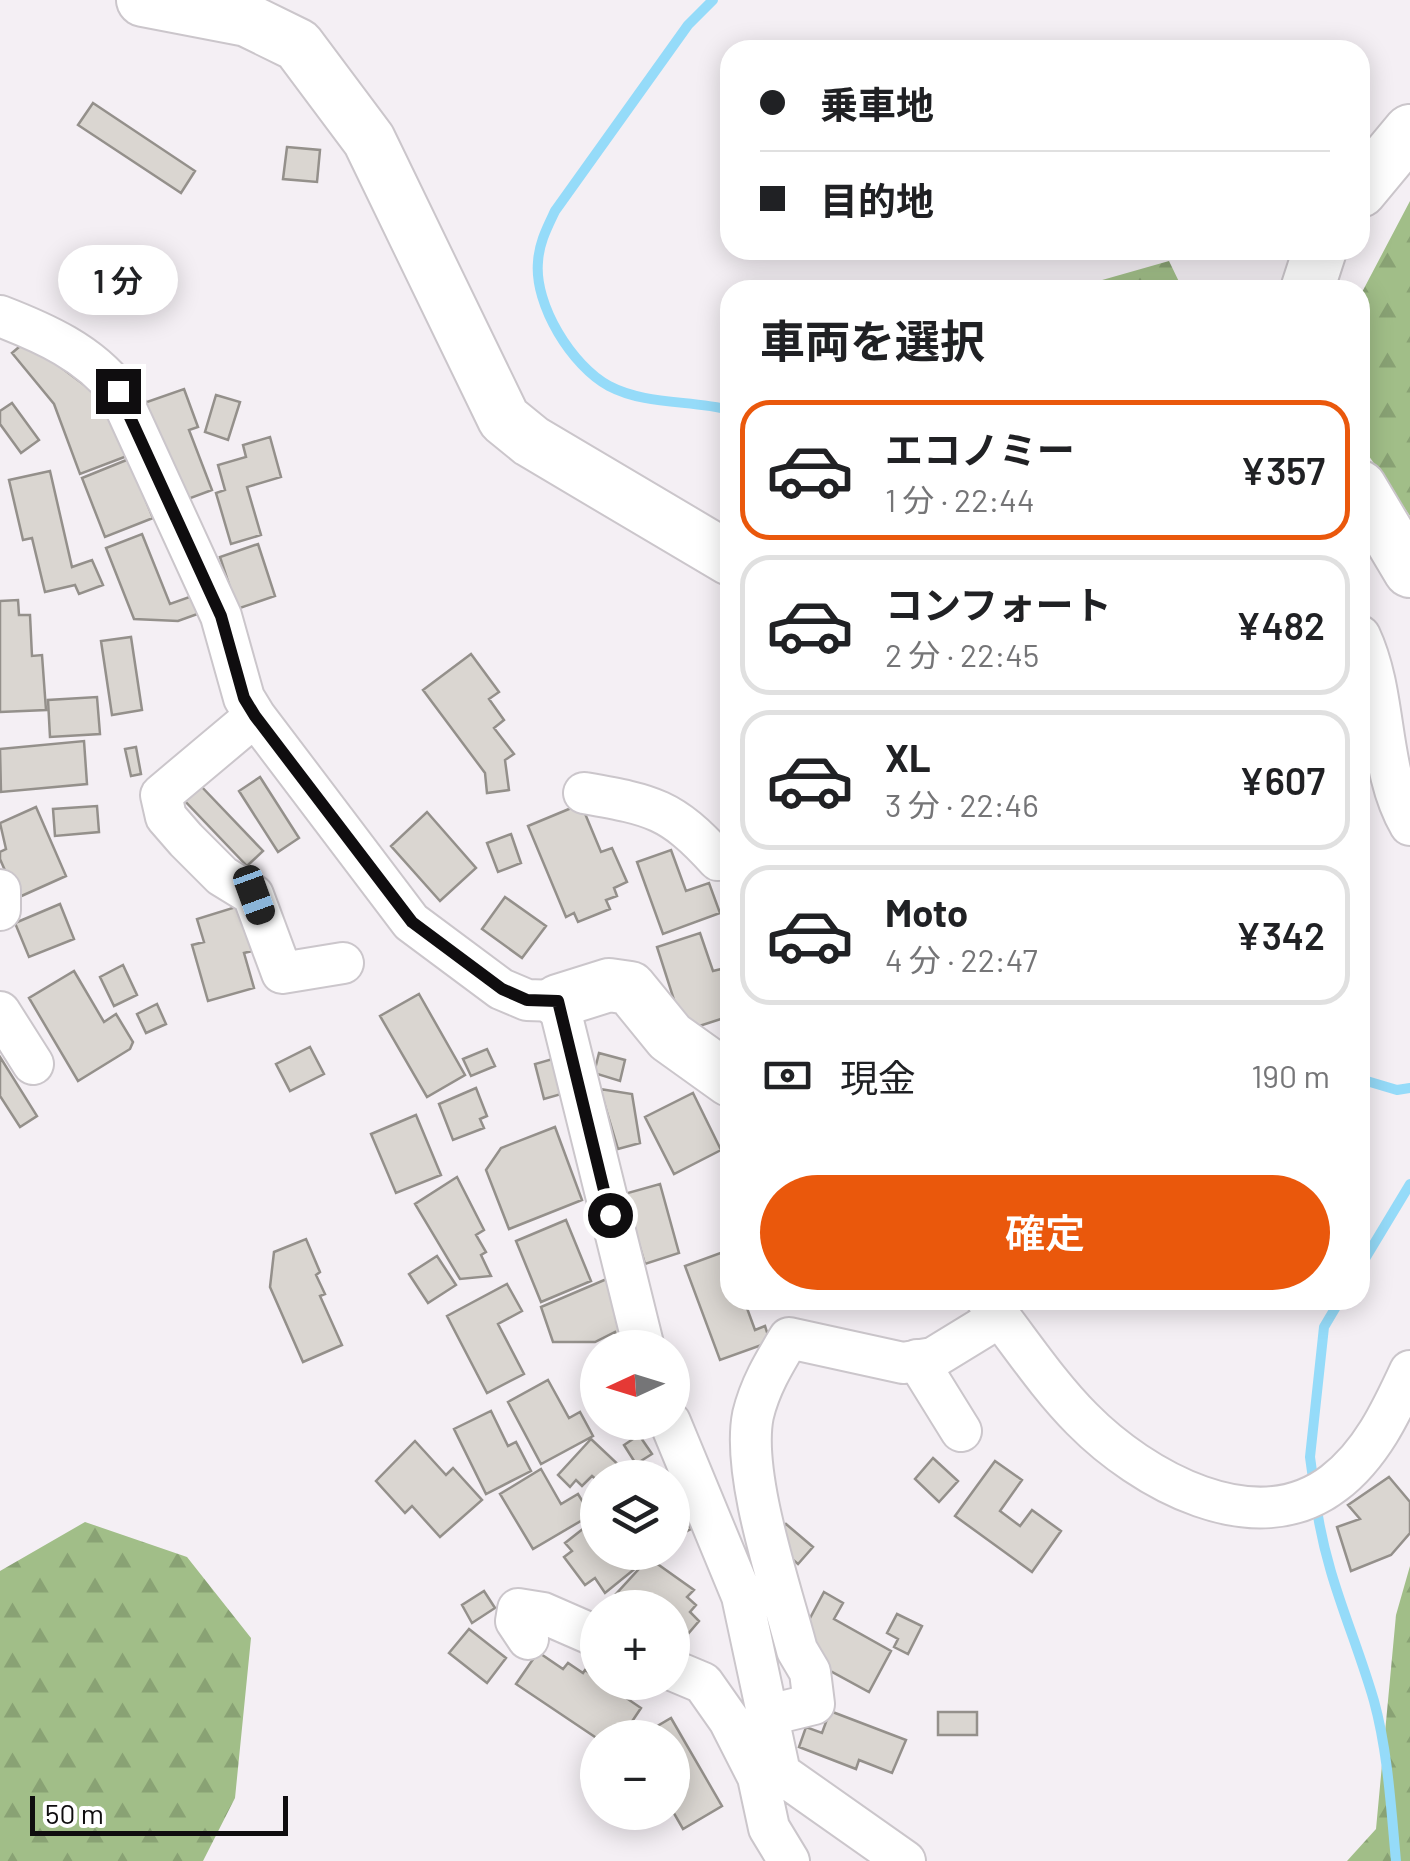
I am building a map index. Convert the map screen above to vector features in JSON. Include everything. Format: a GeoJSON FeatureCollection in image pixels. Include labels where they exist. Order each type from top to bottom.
{"type":"FeatureCollection","features":[{"type":"Feature","properties":{"kind":"street"},"geometry":{"type":"LineString","coordinates":[[142,0],[247,20],[298,45],[370,140],[504,419],[530,441],[720,553]]}},
{"type":"Feature","properties":{"kind":"street"},"geometry":{"type":"LineString","coordinates":[[1370,178],[1410,131]]}},
{"type":"Feature","properties":{"kind":"street"},"geometry":{"type":"LineString","coordinates":[[0,316],[101,369],[118,391],[221,616],[244,698],[412,922],[502,989],[527,1000],[558,1001],[608,984],[630,988],[670,1037],[720,1073]]}},
{"type":"Feature","properties":{"kind":"street"},"geometry":{"type":"LineString","coordinates":[[1370,504],[1410,571]]}},
{"type":"Feature","properties":{"kind":"street"},"geometry":{"type":"LineString","coordinates":[[1370,663],[1378,685],[1393,783],[1410,825]]}},
{"type":"Feature","properties":{"kind":"street"},"geometry":{"type":"LineString","coordinates":[[255,716],[161,794],[166,817],[222,876],[254,895],[282,972],[344,964]]}},
{"type":"Feature","properties":{"kind":"street"},"geometry":{"type":"LineString","coordinates":[[584,794],[647,804],[686,824],[720,859]]}},
{"type":"Feature","properties":{"kind":"street"},"geometry":{"type":"LineString","coordinates":[[0,890],[0,910]]}},
{"type":"Feature","properties":{"kind":"street"},"geometry":{"type":"LineString","coordinates":[[558,1001],[640,1330]]}},
{"type":"Feature","properties":{"kind":"street"},"geometry":{"type":"LineString","coordinates":[[0,1012],[33,1064]]}},
{"type":"Feature","properties":{"kind":"street"},"geometry":{"type":"LineString","coordinates":[[769,1715],[814,1704],[810,1672],[797,1650],[752,1465],[753,1418],[767,1374],[789,1338],[903,1362],[933,1358],[992,1310]]}},
{"type":"Feature","properties":{"kind":"street"},"geometry":{"type":"LineString","coordinates":[[996,1310],[1082,1419],[1132,1462],[1171,1484],[1222,1502],[1259,1509],[1296,1503],[1334,1484],[1382,1430],[1410,1371]]}},
{"type":"Feature","properties":{"kind":"street"},"geometry":{"type":"LineString","coordinates":[[917,1360],[961,1432]]}},
{"type":"Feature","properties":{"kind":"street"},"geometry":{"type":"LineString","coordinates":[[677,1440],[710,1528],[742,1596],[769,1715],[769,1828],[789,1861]]}},
{"type":"Feature","properties":{"kind":"street"},"geometry":{"type":"LineString","coordinates":[[528,1639],[516,1621],[518,1609],[543,1613],[580,1629]]}},
{"type":"Feature","properties":{"kind":"street"},"geometry":{"type":"LineString","coordinates":[[690,1678],[702,1683],[769,1774],[905,1861]]}},
{"type":"Feature","properties":{"kind":"green space"},"geometry":{"type":"Polygon","coordinates":[[[1410,201],[1410,516],[1370,458],[1368,280],[1410,201]]]}},
{"type":"Feature","properties":{"kind":"green space"},"geometry":{"type":"Polygon","coordinates":[[[1169,261],[1178,280],[1102,280],[1169,261]]]}},
{"type":"Feature","properties":{"kind":"green space"},"geometry":{"type":"Polygon","coordinates":[[[85,1522],[187,1557],[251,1638],[235,1798],[203,1861],[0,1861],[0,1571],[85,1522]]]}},
{"type":"Feature","properties":{"kind":"green space"},"geometry":{"type":"Polygon","coordinates":[[[1410,1566],[1410,1861],[1347,1861],[1376,1829],[1396,1615],[1410,1566]]]}},
{"type":"Feature","properties":{"kind":"building"},"geometry":{"type":"Polygon","coordinates":[[[93,103],[195,171],[181,193],[78,125],[93,103]]]}},
{"type":"Feature","properties":{"kind":"building"},"geometry":{"type":"Polygon","coordinates":[[[287,147],[320,150],[317,182],[283,179],[287,147]]]}},
{"type":"Feature","properties":{"kind":"building"},"geometry":{"type":"Polygon","coordinates":[[[26,341],[87,387],[95,385],[127,456],[80,474],[54,404],[12,353],[26,341]]]}},
{"type":"Feature","properties":{"kind":"building"},"geometry":{"type":"Polygon","coordinates":[[[184,389],[198,427],[189,430],[212,490],[180,502],[144,403],[184,389]]]}},
{"type":"Feature","properties":{"kind":"building"},"geometry":{"type":"Polygon","coordinates":[[[216,395],[240,402],[228,440],[205,432],[216,395]]]}},
{"type":"Feature","properties":{"kind":"building"},"geometry":{"type":"Polygon","coordinates":[[[12,403],[39,440],[21,453],[0,424],[0,411],[12,403]]]}},
{"type":"Feature","properties":{"kind":"building"},"geometry":{"type":"Polygon","coordinates":[[[270,437],[281,477],[247,487],[261,535],[231,544],[216,493],[225,490],[218,465],[246,457],[243,445],[270,437]]]}},
{"type":"Feature","properties":{"kind":"building"},"geometry":{"type":"Polygon","coordinates":[[[129,459],[153,518],[105,537],[82,478],[129,459]]]}},
{"type":"Feature","properties":{"kind":"building"},"geometry":{"type":"Polygon","coordinates":[[[50,471],[72,567],[92,560],[103,585],[79,594],[75,585],[45,592],[32,538],[23,540],[9,480],[50,471]]]}},
{"type":"Feature","properties":{"kind":"building"},"geometry":{"type":"Polygon","coordinates":[[[142,534],[170,604],[195,595],[203,612],[178,621],[134,619],[106,548],[142,534]]]}},
{"type":"Feature","properties":{"kind":"building"},"geometry":{"type":"Polygon","coordinates":[[[258,544],[275,596],[237,609],[220,557],[258,544]]]}},
{"type":"Feature","properties":{"kind":"building"},"geometry":{"type":"Polygon","coordinates":[[[18,600],[19,615],[30,615],[32,656],[42,655],[46,710],[0,712],[0,601],[18,600]]]}},
{"type":"Feature","properties":{"kind":"building"},"geometry":{"type":"Polygon","coordinates":[[[131,637],[142,710],[112,715],[101,641],[131,637]]]}},
{"type":"Feature","properties":{"kind":"building"},"geometry":{"type":"Polygon","coordinates":[[[471,654],[499,692],[489,699],[504,720],[494,728],[514,754],[505,760],[509,790],[487,793],[485,773],[423,690],[471,654]]]}},
{"type":"Feature","properties":{"kind":"building"},"geometry":{"type":"Polygon","coordinates":[[[97,697],[100,734],[50,737],[48,700],[97,697]]]}},
{"type":"Feature","properties":{"kind":"building"},"geometry":{"type":"Polygon","coordinates":[[[84,741],[87,784],[1,792],[0,749],[84,741]]]}},
{"type":"Feature","properties":{"kind":"building"},"geometry":{"type":"Polygon","coordinates":[[[136,747],[141,774],[131,776],[125,749],[136,747]]]}},
{"type":"Feature","properties":{"kind":"building"},"geometry":{"type":"Polygon","coordinates":[[[260,777],[299,838],[278,852],[239,791],[260,777]]]}},
{"type":"Feature","properties":{"kind":"building"},"geometry":{"type":"Polygon","coordinates":[[[199,784],[263,851],[247,866],[183,799],[199,784]]]}},
{"type":"Feature","properties":{"kind":"building"},"geometry":{"type":"Polygon","coordinates":[[[581,804],[601,852],[612,848],[627,882],[614,888],[617,896],[606,900],[610,909],[578,922],[574,913],[566,917],[528,826],[581,804]]]}},
{"type":"Feature","properties":{"kind":"building"},"geometry":{"type":"Polygon","coordinates":[[[97,806],[99,832],[55,836],[53,809],[97,806]]]}},
{"type":"Feature","properties":{"kind":"building"},"geometry":{"type":"Polygon","coordinates":[[[36,807],[66,876],[17,898],[0,859],[0,852],[6,849],[0,823],[36,807]]]}},
{"type":"Feature","properties":{"kind":"building"},"geometry":{"type":"Polygon","coordinates":[[[427,812],[476,868],[440,901],[391,846],[427,812]]]}},
{"type":"Feature","properties":{"kind":"building"},"geometry":{"type":"Polygon","coordinates":[[[511,834],[521,863],[498,872],[487,843],[511,834]]]}},
{"type":"Feature","properties":{"kind":"building"},"geometry":{"type":"Polygon","coordinates":[[[671,850],[686,891],[709,883],[720,913],[663,934],[637,862],[671,850]]]}},
{"type":"Feature","properties":{"kind":"building"},"geometry":{"type":"Polygon","coordinates":[[[505,897],[546,926],[522,958],[482,929],[505,897]]]}},
{"type":"Feature","properties":{"kind":"building"},"geometry":{"type":"Polygon","coordinates":[[[60,904],[74,939],[29,957],[15,923],[60,904]]]}},
{"type":"Feature","properties":{"kind":"building"},"geometry":{"type":"Polygon","coordinates":[[[239,906],[252,951],[244,953],[254,988],[208,1001],[192,945],[204,942],[197,919],[239,906]]]}},
{"type":"Feature","properties":{"kind":"building"},"geometry":{"type":"Polygon","coordinates":[[[700,933],[713,971],[720,969],[720,1019],[684,1031],[657,947],[700,933]]]}},
{"type":"Feature","properties":{"kind":"building"},"geometry":{"type":"Polygon","coordinates":[[[123,965],[137,995],[114,1006],[100,977],[123,965]]]}},
{"type":"Feature","properties":{"kind":"building"},"geometry":{"type":"Polygon","coordinates":[[[74,971],[104,1022],[116,1014],[133,1042],[130,1049],[78,1081],[29,998],[74,971]]]}},
{"type":"Feature","properties":{"kind":"building"},"geometry":{"type":"Polygon","coordinates":[[[419,994],[465,1075],[427,1097],[380,1016],[419,994]]]}},
{"type":"Feature","properties":{"kind":"building"},"geometry":{"type":"Polygon","coordinates":[[[157,1004],[166,1024],[146,1033],[137,1014],[157,1004]]]}},
{"type":"Feature","properties":{"kind":"building"},"geometry":{"type":"Polygon","coordinates":[[[310,1047],[324,1074],[290,1091],[276,1064],[310,1047]]]}},
{"type":"Feature","properties":{"kind":"building"},"geometry":{"type":"Polygon","coordinates":[[[487,1049],[495,1066],[471,1076],[463,1059],[487,1049]]]}},
{"type":"Feature","properties":{"kind":"building"},"geometry":{"type":"Polygon","coordinates":[[[599,1053],[625,1060],[620,1081],[594,1073],[599,1053]]]}},
{"type":"Feature","properties":{"kind":"building"},"geometry":{"type":"Polygon","coordinates":[[[0,1057],[37,1116],[20,1127],[0,1096],[0,1057]]]}},
{"type":"Feature","properties":{"kind":"building"},"geometry":{"type":"Polygon","coordinates":[[[556,1058],[565,1093],[544,1099],[535,1064],[556,1058]]]}},
{"type":"Feature","properties":{"kind":"building"},"geometry":{"type":"Polygon","coordinates":[[[476,1088],[487,1116],[480,1119],[484,1128],[453,1140],[439,1104],[476,1088]]]}},
{"type":"Feature","properties":{"kind":"building"},"geometry":{"type":"Polygon","coordinates":[[[600,1089],[632,1094],[640,1143],[618,1149],[600,1089]]]}},
{"type":"Feature","properties":{"kind":"building"},"geometry":{"type":"Polygon","coordinates":[[[693,1093],[720,1151],[674,1174],[645,1117],[693,1093]]]}},
{"type":"Feature","properties":{"kind":"building"},"geometry":{"type":"Polygon","coordinates":[[[416,1115],[441,1175],[396,1193],[371,1134],[416,1115]]]}},
{"type":"Feature","properties":{"kind":"building"},"geometry":{"type":"Polygon","coordinates":[[[555,1127],[582,1200],[509,1229],[486,1170],[501,1148],[555,1127]]]}},
{"type":"Feature","properties":{"kind":"building"},"geometry":{"type":"Polygon","coordinates":[[[457,1177],[484,1230],[476,1235],[486,1252],[481,1255],[491,1276],[460,1279],[415,1204],[457,1177]]]}},
{"type":"Feature","properties":{"kind":"building"},"geometry":{"type":"Polygon","coordinates":[[[660,1184],[679,1253],[645,1264],[624,1194],[660,1184]]]}},
{"type":"Feature","properties":{"kind":"building"},"geometry":{"type":"Polygon","coordinates":[[[566,1220],[591,1281],[541,1302],[516,1241],[566,1220]]]}},
{"type":"Feature","properties":{"kind":"building"},"geometry":{"type":"Polygon","coordinates":[[[306,1239],[320,1272],[316,1275],[325,1294],[320,1296],[342,1345],[303,1362],[270,1287],[274,1252],[306,1239]]]}},
{"type":"Feature","properties":{"kind":"building"},"geometry":{"type":"Polygon","coordinates":[[[720,1253],[720,1310],[748,1310],[755,1330],[765,1326],[770,1342],[720,1360],[685,1266],[720,1253]]]}},
{"type":"Feature","properties":{"kind":"building"},"geometry":{"type":"Polygon","coordinates":[[[437,1256],[456,1285],[428,1303],[409,1274],[437,1256]]]}},
{"type":"Feature","properties":{"kind":"building"},"geometry":{"type":"Polygon","coordinates":[[[609,1278],[628,1330],[580,1330],[580,1342],[553,1342],[541,1307],[609,1278]]]}},
{"type":"Feature","properties":{"kind":"building"},"geometry":{"type":"Polygon","coordinates":[[[507,1284],[522,1311],[498,1324],[524,1374],[487,1393],[447,1316],[507,1284]]]}},
{"type":"Feature","properties":{"kind":"building"},"geometry":{"type":"Polygon","coordinates":[[[548,1380],[569,1418],[580,1412],[580,1440],[586,1440],[541,1464],[508,1402],[548,1380]]]}},
{"type":"Feature","properties":{"kind":"building"},"geometry":{"type":"Polygon","coordinates":[[[491,1411],[508,1446],[516,1442],[531,1471],[486,1494],[454,1429],[491,1411]]]}},
{"type":"Feature","properties":{"kind":"building"},"geometry":{"type":"Polygon","coordinates":[[[590,1440],[613,1460],[580,1460],[580,1484],[576,1480],[570,1487],[558,1475],[590,1440]]]}},
{"type":"Feature","properties":{"kind":"building"},"geometry":{"type":"Polygon","coordinates":[[[642,1440],[652,1454],[633,1460],[624,1445],[642,1440]]]}},
{"type":"Feature","properties":{"kind":"building"},"geometry":{"type":"Polygon","coordinates":[[[415,1441],[446,1475],[453,1468],[482,1500],[440,1537],[412,1506],[405,1513],[376,1481],[415,1441]]]}},
{"type":"Feature","properties":{"kind":"building"},"geometry":{"type":"Polygon","coordinates":[[[933,1458],[958,1481],[939,1502],[915,1479],[933,1458]]]}},
{"type":"Feature","properties":{"kind":"building"},"geometry":{"type":"Polygon","coordinates":[[[995,1461],[1022,1480],[1000,1511],[1020,1526],[1032,1510],[1061,1531],[1032,1572],[955,1516],[995,1461]]]}},
{"type":"Feature","properties":{"kind":"building"},"geometry":{"type":"Polygon","coordinates":[[[541,1469],[561,1504],[578,1494],[580,1521],[533,1549],[500,1494],[541,1469]]]}},
{"type":"Feature","properties":{"kind":"building"},"geometry":{"type":"Polygon","coordinates":[[[1389,1477],[1410,1502],[1410,1533],[1391,1555],[1351,1571],[1337,1527],[1360,1519],[1348,1505],[1389,1477]]]}},
{"type":"Feature","properties":{"kind":"building"},"geometry":{"type":"Polygon","coordinates":[[[786,1524],[813,1547],[798,1564],[784,1552],[777,1535],[786,1524]]]}},
{"type":"Feature","properties":{"kind":"building"},"geometry":{"type":"Polygon","coordinates":[[[580,1531],[580,1570],[633,1570],[609,1590],[603,1590],[595,1578],[585,1585],[564,1557],[572,1551],[565,1543],[580,1531]]]}},
{"type":"Feature","properties":{"kind":"building"},"geometry":{"type":"Polygon","coordinates":[[[638,1570],[666,1570],[694,1590],[690,1594],[690,1590],[620,1590],[638,1570]]]}},
{"type":"Feature","properties":{"kind":"building"},"geometry":{"type":"Polygon","coordinates":[[[484,1591],[495,1608],[472,1623],[462,1605],[484,1591]]]}},
{"type":"Feature","properties":{"kind":"building"},"geometry":{"type":"Polygon","coordinates":[[[824,1592],[843,1603],[834,1619],[891,1651],[869,1692],[814,1662],[801,1635],[824,1592]]]}},
{"type":"Feature","properties":{"kind":"building"},"geometry":{"type":"Polygon","coordinates":[[[690,1612],[699,1621],[690,1632],[690,1612]]]}},
{"type":"Feature","properties":{"kind":"building"},"geometry":{"type":"Polygon","coordinates":[[[897,1614],[922,1626],[908,1654],[894,1647],[898,1639],[887,1633],[897,1614]]]}},
{"type":"Feature","properties":{"kind":"building"},"geometry":{"type":"Polygon","coordinates":[[[469,1629],[506,1658],[487,1683],[449,1653],[469,1629]]]}},
{"type":"Feature","properties":{"kind":"building"},"geometry":{"type":"Polygon","coordinates":[[[538,1652],[563,1669],[568,1663],[580,1671],[580,1700],[629,1700],[641,1708],[633,1720],[580,1720],[580,1727],[516,1684],[538,1652]]]}},
{"type":"Feature","properties":{"kind":"building"},"geometry":{"type":"Polygon","coordinates":[[[830,1711],[906,1740],[892,1773],[859,1760],[856,1769],[799,1747],[806,1727],[822,1733],[830,1711]]]}},
{"type":"Feature","properties":{"kind":"building"},"geometry":{"type":"Polygon","coordinates":[[[938,1712],[977,1712],[977,1735],[938,1735],[938,1712]]]}},
{"type":"Feature","properties":{"kind":"building"},"geometry":{"type":"Polygon","coordinates":[[[690,1751],[722,1806],[690,1825],[690,1751]]]}},
{"type":"Feature","properties":{"kind":"waterway"},"geometry":{"type":"LineString","coordinates":[[713,0],[688,25],[555,211],[540,248],[538,279],[558,333],[595,377],[638,396],[720,408]]}},
{"type":"Feature","properties":{"kind":"waterway"},"geometry":{"type":"LineString","coordinates":[[1370,1082],[1397,1090],[1410,1088]]}},
{"type":"Feature","properties":{"kind":"waterway"},"geometry":{"type":"LineString","coordinates":[[1370,1250],[1410,1184]]}},
{"type":"Feature","properties":{"kind":"waterway"},"geometry":{"type":"LineString","coordinates":[[1314,1486],[1310,1457],[1324,1327],[1334,1310]]}},
{"type":"Feature","properties":{"kind":"waterway"},"geometry":{"type":"LineString","coordinates":[[1316,1503],[1333,1580],[1379,1720],[1396,1861]]}},
{"type":"Feature","properties":{"kind":"route"},"geometry":{"type":"LineString","coordinates":[[118,391],[221,616],[244,698],[255,716],[412,922],[502,989],[527,1000],[558,1001],[610,1215]]}}]}
